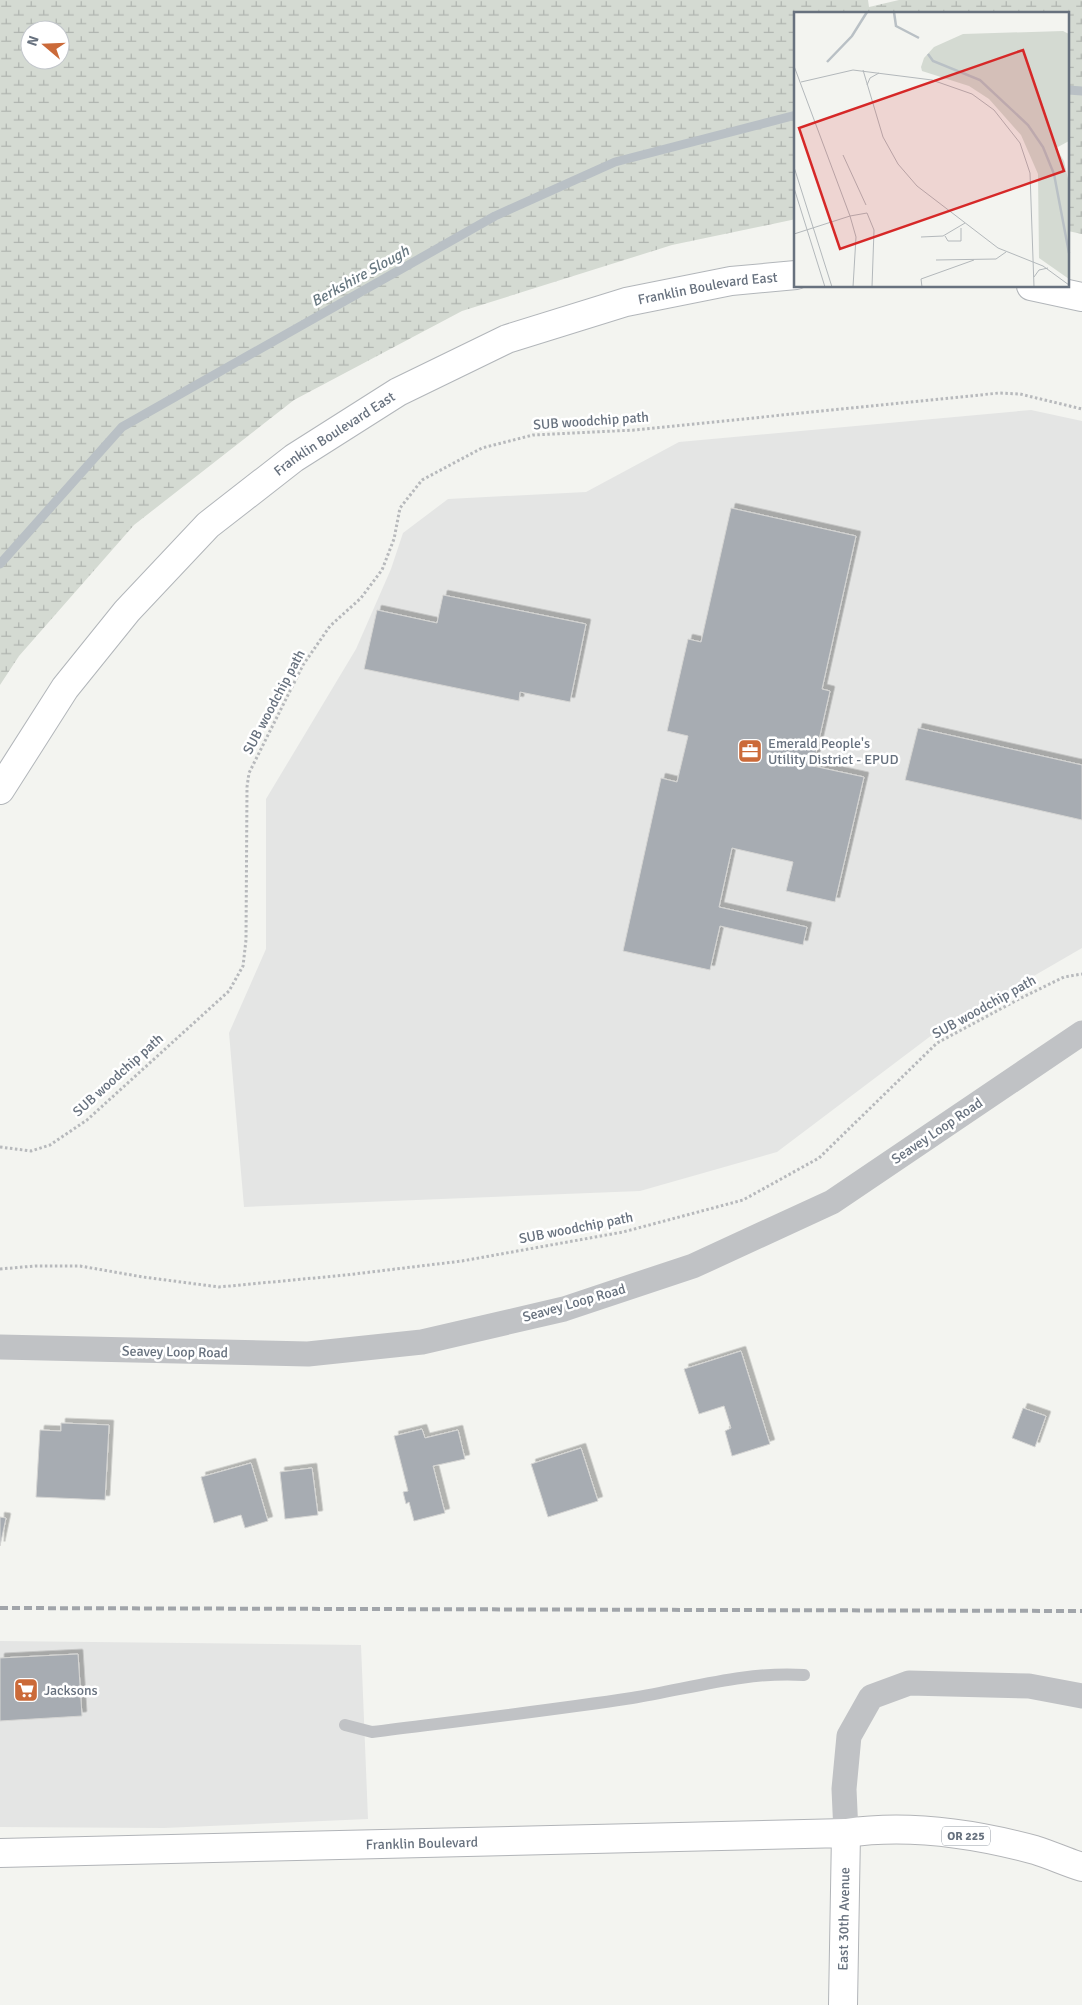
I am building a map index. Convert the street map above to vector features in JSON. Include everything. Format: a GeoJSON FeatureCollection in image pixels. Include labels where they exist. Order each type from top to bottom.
{"type":"FeatureCollection","features":[{"type":"Feature","properties":{"kind":"main road","name":"Franklin Boulevard East"},"geometry":{"type":"LineString","coordinates":[[0,790],[65,688],[127,612],[208,525],[302,453],[398,392],[507,339],[626,302],[731,281],[794,275]]}},
{"type":"Feature","properties":{"kind":"main road"},"geometry":{"type":"LineString","coordinates":[[1040,288],[1082,297]]}},
{"type":"Feature","properties":{"kind":"main road","name":"OR 225"},"geometry":{"type":"LineString","coordinates":[[846,1832],[879,1828],[955,1833],[1035,1850],[1082,1867]]}},
{"type":"Feature","properties":{"kind":"main road","name":"Franklin Boulevard"},"geometry":{"type":"LineString","coordinates":[[0,1853],[846,1832]]}},
{"type":"Feature","properties":{"kind":"main road","name":"East 30th Avenue"},"geometry":{"type":"LineString","coordinates":[[843,2005],[846,1832]]}},
{"type":"Feature","properties":{"kind":"street","name":"Seavey Loop Road"},"geometry":{"type":"LineString","coordinates":[[0,1347],[308,1354],[422,1342],[564,1309],[693,1266],[832,1202],[1082,1033]]}},
{"type":"Feature","properties":{"kind":"street"},"geometry":{"type":"LineString","coordinates":[[846,1832],[844,1788],[849,1736],[871,1697],[909,1682],[1028,1686],[1082,1696]]}},
{"type":"Feature","properties":{"kind":"lane"},"geometry":{"type":"LineString","coordinates":[[344,1725],[372,1732],[633,1698],[712,1681],[774,1674],[804,1675]]}},
{"type":"Feature","properties":{"kind":"path","name":"SUB woodchip path"},"geometry":{"type":"LineString","coordinates":[[0,1147],[37,1149],[50,1145],[80,1125],[229,991],[243,966],[246,940],[247,787],[249,773],[303,665],[330,626],[361,598],[382,570],[394,539],[400,508],[422,480],[482,448],[533,435],[635,430],[999,394],[1020,394],[1082,409]]}},
{"type":"Feature","properties":{"kind":"path","name":"SUB woodchip path"},"geometry":{"type":"LineString","coordinates":[[0,1269],[35,1266],[80,1266],[143,1278],[218,1286],[346,1275],[462,1261],[624,1232],[743,1200],[819,1158],[937,1043],[1064,977],[1082,974]]}},
{"type":"Feature","properties":{"kind":"shaded area"},"geometry":{"type":"Polygon","coordinates":[[[1031,410],[1082,421],[1082,948],[932,1035],[777,1152],[640,1191],[244,1207],[229,1033],[266,949],[266,799],[356,649],[391,569],[403,533],[448,499],[586,492],[679,442],[1031,410]]]}},
{"type":"Feature","properties":{"kind":"shaded area"},"geometry":{"type":"Polygon","coordinates":[[[0,1641],[361,1645],[368,1819],[164,1828],[0,1827],[0,1641]]]}},
{"type":"Feature","properties":{"kind":"green space"},"geometry":{"type":"Polygon","coordinates":[[[0,0],[868,0],[869,7],[899,0],[1082,0],[1082,234],[1070,231],[1070,12],[794,12],[794,219],[672,245],[462,311],[294,400],[134,525],[19,656],[0,685],[0,0]]]}},
{"type":"Feature","properties":{"kind":"building","name":"Emerald People's Utility District - EPUD"},"geometry":{"type":"Polygon","coordinates":[[[731,508],[856,536],[822,689],[830,691],[813,766],[864,777],[835,902],[786,891],[793,862],[732,848],[719,907],[807,927],[803,945],[720,926],[710,970],[623,951],[661,778],[677,782],[688,736],[667,731],[688,639],[701,642],[731,508]]]}},
{"type":"Feature","properties":{"kind":"building"},"geometry":{"type":"Polygon","coordinates":[[[443,595],[586,624],[570,702],[520,692],[519,701],[364,669],[377,610],[437,623],[443,595]]]}},
{"type":"Feature","properties":{"kind":"building"},"geometry":{"type":"Polygon","coordinates":[[[918,728],[1082,765],[1082,820],[905,780],[918,728]]]}},
{"type":"Feature","properties":{"kind":"building"},"geometry":{"type":"Polygon","coordinates":[[[741,1351],[770,1444],[732,1456],[725,1431],[731,1428],[724,1406],[699,1414],[684,1369],[741,1351]]]}},
{"type":"Feature","properties":{"kind":"building"},"geometry":{"type":"Polygon","coordinates":[[[1023,1408],[1046,1416],[1035,1447],[1012,1438],[1023,1408]]]}},
{"type":"Feature","properties":{"kind":"building"},"geometry":{"type":"Polygon","coordinates":[[[61,1423],[109,1425],[105,1500],[36,1497],[40,1430],[61,1431],[61,1423]]]}},
{"type":"Feature","properties":{"kind":"building"},"geometry":{"type":"Polygon","coordinates":[[[422,1429],[425,1438],[458,1430],[465,1459],[433,1466],[445,1513],[414,1521],[409,1502],[406,1504],[403,1492],[408,1491],[394,1436],[422,1429]]]}},
{"type":"Feature","properties":{"kind":"building"},"geometry":{"type":"Polygon","coordinates":[[[581,1448],[598,1501],[548,1517],[531,1464],[581,1448]]]}},
{"type":"Feature","properties":{"kind":"building"},"geometry":{"type":"Polygon","coordinates":[[[251,1463],[268,1521],[245,1528],[241,1515],[214,1523],[201,1477],[251,1463]]]}},
{"type":"Feature","properties":{"kind":"building"},"geometry":{"type":"Polygon","coordinates":[[[312,1468],[318,1515],[285,1519],[280,1472],[312,1468]]]}},
{"type":"Feature","properties":{"kind":"building"},"geometry":{"type":"Polygon","coordinates":[[[0,1517],[6,1518],[0,1546],[0,1517]]]}},
{"type":"Feature","properties":{"kind":"building"},"geometry":{"type":"Polygon","coordinates":[[[78,1654],[82,1716],[0,1721],[0,1658],[78,1654]]]}},
{"type":"Feature","properties":{"kind":"waterway","name":"Berkshire Slough"},"geometry":{"type":"LineString","coordinates":[[1070,90],[1082,91]]}},
{"type":"Feature","properties":{"kind":"waterway","name":"Berkshire Slough"},"geometry":{"type":"LineString","coordinates":[[0,564],[122,427],[495,216],[615,162],[794,116]]}},
{"type":"Feature","properties":{"kind":"railway"},"geometry":{"type":"LineString","coordinates":[[0,1608],[1082,1611]]}},
{"type":"Feature","properties":{"kind":"place","name":"Emerald People's Utility District - EPUD"},"geometry":{"type":"Point","coordinates":[750,751]}},
{"type":"Feature","properties":{"kind":"place","name":"Jacksons"},"geometry":{"type":"Point","coordinates":[26,1690]}}]}
